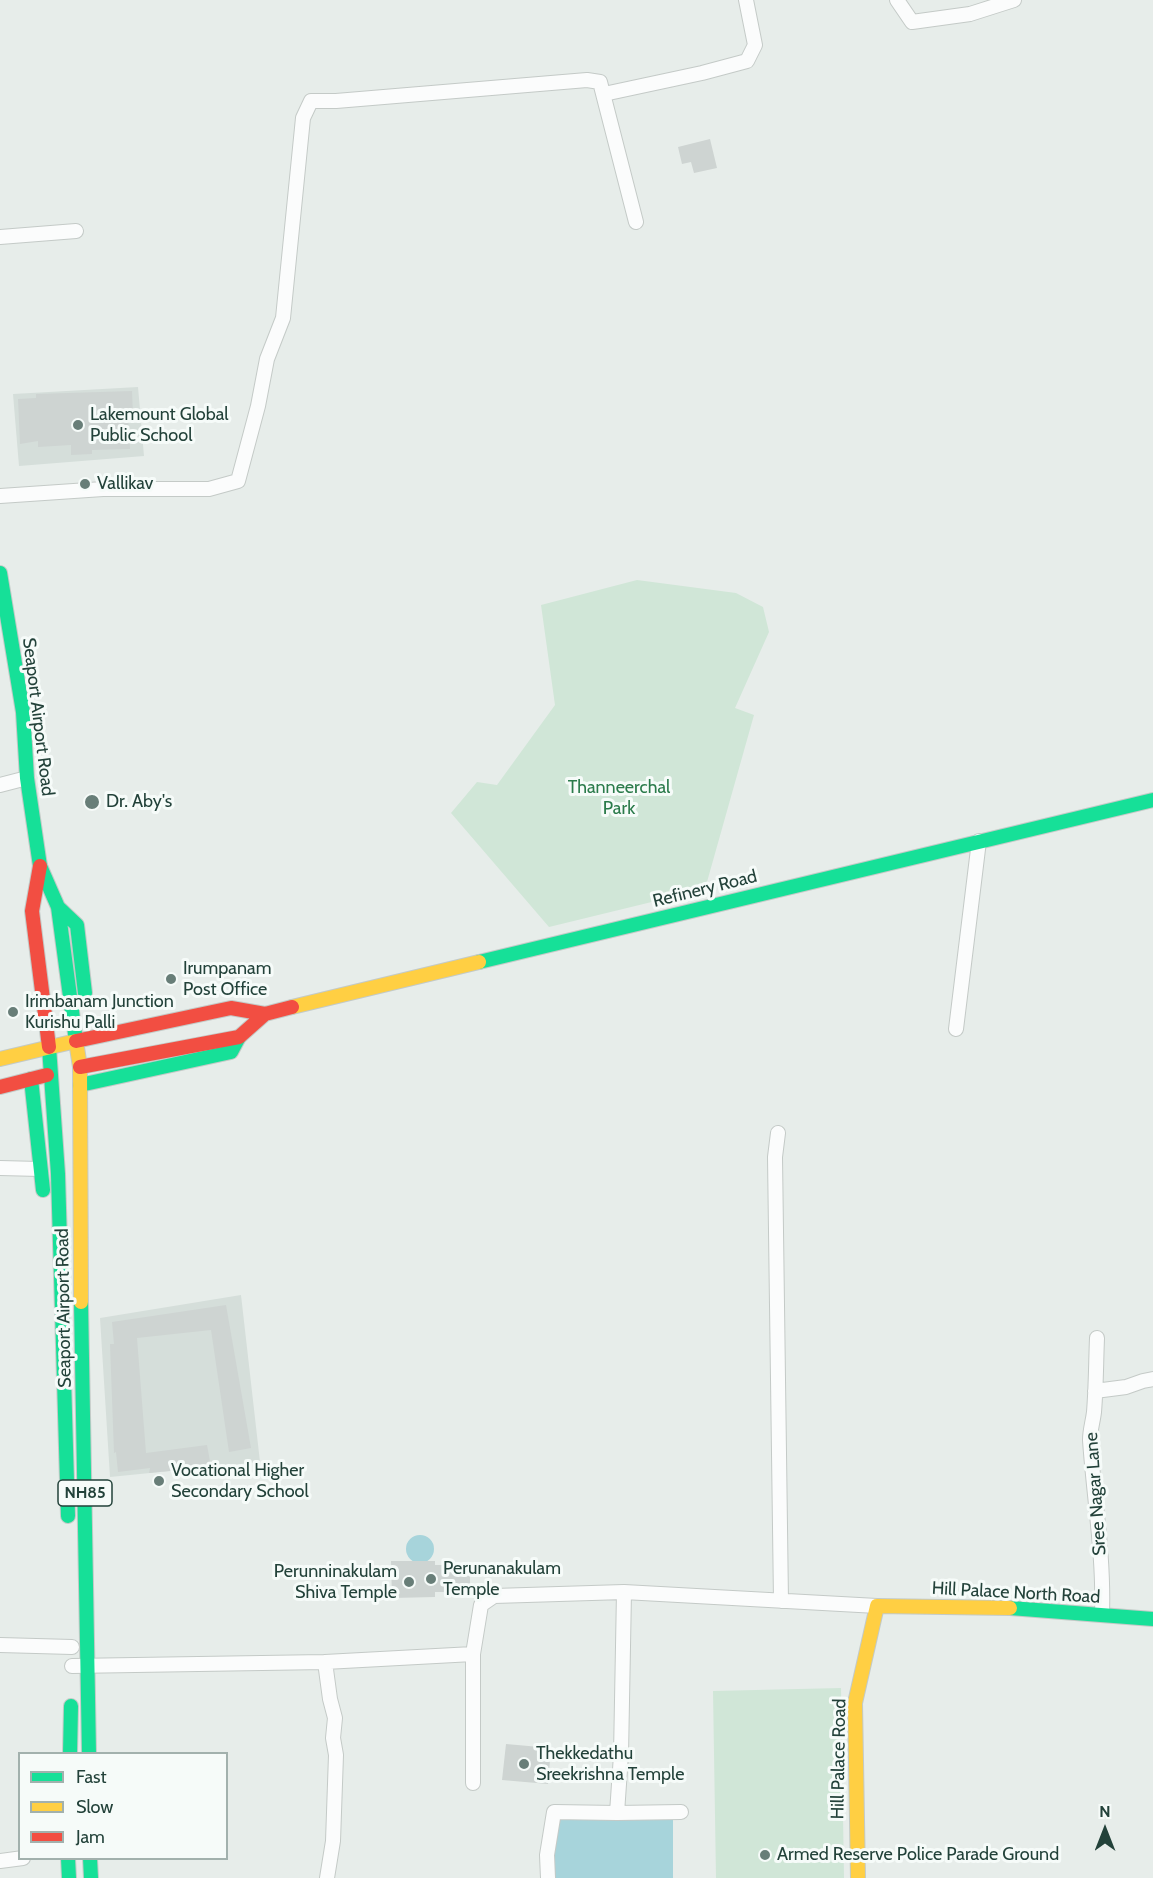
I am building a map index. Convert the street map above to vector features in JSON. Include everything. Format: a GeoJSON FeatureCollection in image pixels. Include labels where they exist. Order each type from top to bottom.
{"type":"FeatureCollection","features":[{"type":"Feature","properties":{"kind":"main road","name":"Seaport Airport Road"},"geometry":{"type":"LineString","coordinates":[[0,573],[22,712],[27,778],[40,866],[58,907],[85,1036],[66,1070],[58,1174],[68,1533]]}},
{"type":"Feature","properties":{"kind":"main road","name":"Refinery Road"},"geometry":{"type":"LineString","coordinates":[[0,1059],[85,1036],[231,1008],[265,1014],[1153,800]]}},
{"type":"Feature","properties":{"kind":"main road","name":"Seaport Airport Road"},"geometry":{"type":"LineString","coordinates":[[40,866],[32,911],[42,1032],[49,1047],[80,1085],[89,1752]]}},
{"type":"Feature","properties":{"kind":"main road"},"geometry":{"type":"LineString","coordinates":[[58,907],[77,925],[86,1004]]}},
{"type":"Feature","properties":{"kind":"main road","name":"Refinery Road"},"geometry":{"type":"LineString","coordinates":[[80,1085],[231,1052],[239,1037],[265,1014]]}},
{"type":"Feature","properties":{"kind":"main road"},"geometry":{"type":"LineString","coordinates":[[0,1087],[66,1070],[239,1037]]}},
{"type":"Feature","properties":{"kind":"main road"},"geometry":{"type":"LineString","coordinates":[[32,1079],[42,1188],[60,1232]]}},
{"type":"Feature","properties":{"kind":"main road","name":"Hill Palace North Road"},"geometry":{"type":"LineString","coordinates":[[877,1606],[1024,1608],[1153,1619]]}},
{"type":"Feature","properties":{"kind":"main road","name":"Hill Palace Road"},"geometry":{"type":"LineString","coordinates":[[858,1878],[855,1703],[877,1606]]}},
{"type":"Feature","properties":{"kind":"main road"},"geometry":{"type":"LineString","coordinates":[[70,1752],[72,1642]]}},
{"type":"Feature","properties":{"kind":"main road"},"geometry":{"type":"LineString","coordinates":[[68,1860],[69,1878]]}},
{"type":"Feature","properties":{"kind":"main road"},"geometry":{"type":"LineString","coordinates":[[90,1860],[91,1878]]}},
{"type":"Feature","properties":{"kind":"street"},"geometry":{"type":"LineString","coordinates":[[604,94],[747,61],[755,45],[746,0]]}},
{"type":"Feature","properties":{"kind":"street"},"geometry":{"type":"LineString","coordinates":[[897,0],[912,22],[970,14],[1014,0]]}},
{"type":"Feature","properties":{"kind":"street"},"geometry":{"type":"LineString","coordinates":[[0,496],[104,489],[209,489],[238,481],[258,406],[267,359],[283,318],[303,118],[311,101],[336,101],[587,80],[600,82],[636,222]]}},
{"type":"Feature","properties":{"kind":"street"},"geometry":{"type":"LineString","coordinates":[[0,237],[76,231]]}},
{"type":"Feature","properties":{"kind":"street"},"geometry":{"type":"LineString","coordinates":[[0,785],[27,778]]}},
{"type":"Feature","properties":{"kind":"street"},"geometry":{"type":"LineString","coordinates":[[956,1029],[980,841]]}},
{"type":"Feature","properties":{"kind":"street"},"geometry":{"type":"LineString","coordinates":[[778,1133],[775,1157],[781,1600]]}},
{"type":"Feature","properties":{"kind":"street"},"geometry":{"type":"LineString","coordinates":[[0,1168],[40,1169]]}},
{"type":"Feature","properties":{"kind":"street","name":"Sree Nagar Lane"},"geometry":{"type":"LineString","coordinates":[[1098,1338],[1090,1437],[1103,1581],[1102,1614]]}},
{"type":"Feature","properties":{"kind":"street"},"geometry":{"type":"LineString","coordinates":[[1095,1391],[1126,1387],[1153,1379]]}},
{"type":"Feature","properties":{"kind":"street"},"geometry":{"type":"LineString","coordinates":[[617,1813],[621,1755],[624,1592]]}},
{"type":"Feature","properties":{"kind":"street"},"geometry":{"type":"LineString","coordinates":[[473,1784],[473,1654],[481,1605],[494,1596],[624,1592],[877,1606]]}},
{"type":"Feature","properties":{"kind":"street"},"geometry":{"type":"LineString","coordinates":[[0,1645],[72,1642]]}},
{"type":"Feature","properties":{"kind":"street"},"geometry":{"type":"LineString","coordinates":[[72,1677],[88,1666],[325,1662],[473,1654]]}},
{"type":"Feature","properties":{"kind":"street"},"geometry":{"type":"LineString","coordinates":[[325,1662],[335,1718],[333,1738],[336,1755],[333,1841],[327,1878]]}},
{"type":"Feature","properties":{"kind":"street"},"geometry":{"type":"LineString","coordinates":[[548,1878],[547,1855],[554,1812],[681,1812]]}},
{"type":"Feature","properties":{"kind":"street"},"geometry":{"type":"LineString","coordinates":[[0,1861],[18,1859]]}},
{"type":"Feature","properties":{"kind":"shaded area","name":"Lakemount Global Public School"},"geometry":{"type":"Polygon","coordinates":[[[138,387],[144,456],[19,466],[13,394],[138,387]]]}},
{"type":"Feature","properties":{"kind":"shaded area"},"geometry":{"type":"Polygon","coordinates":[[[241,1295],[260,1462],[110,1477],[100,1318],[241,1295]]]}},
{"type":"Feature","properties":{"kind":"green space","name":"Thanneerchal Park"},"geometry":{"type":"Polygon","coordinates":[[[637,580],[736,593],[763,607],[769,632],[735,708],[754,715],[705,889],[549,927],[451,813],[477,782],[497,785],[555,705],[541,605],[637,580]]]}},
{"type":"Feature","properties":{"kind":"green space"},"geometry":{"type":"Polygon","coordinates":[[[841,1688],[844,1878],[716,1878],[713,1691],[841,1688]]]}},
{"type":"Feature","properties":{"kind":"water"},"geometry":{"type":"Polygon","coordinates":[[[420,1535],[430,1539],[434,1549],[430,1559],[420,1563],[410,1559],[406,1549],[410,1539],[420,1535]]]}},
{"type":"Feature","properties":{"kind":"water"},"geometry":{"type":"Polygon","coordinates":[[[673,1813],[673,1878],[551,1878],[556,1820],[673,1813]]]}},
{"type":"Feature","properties":{"kind":"building"},"geometry":{"type":"Polygon","coordinates":[[[710,139],[717,168],[694,173],[691,162],[682,164],[678,147],[710,139]]]}},
{"type":"Feature","properties":{"kind":"building","name":"Lakemount Global Public School"},"geometry":{"type":"Polygon","coordinates":[[[132,391],[133,416],[128,417],[130,449],[92,450],[92,454],[71,455],[71,445],[38,447],[38,441],[20,444],[18,399],[36,398],[36,394],[132,391]]]}},
{"type":"Feature","properties":{"kind":"building"},"geometry":{"type":"Polygon","coordinates":[[[226,1305],[251,1448],[229,1452],[211,1330],[137,1338],[146,1453],[207,1445],[211,1467],[149,1473],[150,1468],[118,1472],[116,1452],[114,1453],[110,1344],[114,1344],[112,1322],[226,1305]]]}},
{"type":"Feature","properties":{"kind":"building","name":"Perunanakulam Temple"},"geometry":{"type":"Polygon","coordinates":[[[391,1561],[435,1561],[435,1565],[470,1565],[470,1592],[435,1592],[435,1597],[392,1598],[391,1561]]]}},
{"type":"Feature","properties":{"kind":"building","name":"Thekkedathu Sreekrishna Temple"},"geometry":{"type":"Polygon","coordinates":[[[506,1744],[551,1748],[548,1784],[502,1780],[506,1744]]]}},
{"type":"Feature","properties":{"kind":"traffic: fast"},"geometry":{"type":"LineString","coordinates":[[0,573],[23,712],[27,778],[40,866],[58,907],[76,1041]]}},
{"type":"Feature","properties":{"kind":"traffic: fast"},"geometry":{"type":"LineString","coordinates":[[479,962],[1153,800]]}},
{"type":"Feature","properties":{"kind":"traffic: fast"},"geometry":{"type":"LineString","coordinates":[[58,907],[77,925],[85,993]]}},
{"type":"Feature","properties":{"kind":"traffic: fast"},"geometry":{"type":"LineString","coordinates":[[80,1085],[231,1052],[239,1037]]}},
{"type":"Feature","properties":{"kind":"traffic: fast"},"geometry":{"type":"LineString","coordinates":[[49,1047],[58,1174],[68,1516]]}},
{"type":"Feature","properties":{"kind":"traffic: fast"},"geometry":{"type":"LineString","coordinates":[[31,1079],[43,1190]]}},
{"type":"Feature","properties":{"kind":"traffic: fast"},"geometry":{"type":"LineString","coordinates":[[81,1302],[89,1752]]}},
{"type":"Feature","properties":{"kind":"traffic: fast"},"geometry":{"type":"LineString","coordinates":[[1010,1608],[1153,1619]]}},
{"type":"Feature","properties":{"kind":"traffic: fast"},"geometry":{"type":"LineString","coordinates":[[70,1752],[71,1706]]}},
{"type":"Feature","properties":{"kind":"traffic: fast"},"geometry":{"type":"LineString","coordinates":[[68,1860],[69,1878]]}},
{"type":"Feature","properties":{"kind":"traffic: fast"},"geometry":{"type":"LineString","coordinates":[[90,1860],[91,1878]]}},
{"type":"Feature","properties":{"kind":"traffic: slow"},"geometry":{"type":"LineString","coordinates":[[292,1007],[479,962]]}},
{"type":"Feature","properties":{"kind":"traffic: slow"},"geometry":{"type":"LineString","coordinates":[[0,1059],[76,1041],[80,1067],[81,1302]]}},
{"type":"Feature","properties":{"kind":"traffic: slow"},"geometry":{"type":"LineString","coordinates":[[858,1878],[855,1703],[877,1606],[1010,1608]]}},
{"type":"Feature","properties":{"kind":"traffic: jam"},"geometry":{"type":"LineString","coordinates":[[40,866],[32,911],[49,1047]]}},
{"type":"Feature","properties":{"kind":"traffic: jam"},"geometry":{"type":"LineString","coordinates":[[76,1041],[231,1008],[265,1014],[292,1007]]}},
{"type":"Feature","properties":{"kind":"traffic: jam"},"geometry":{"type":"LineString","coordinates":[[80,1067],[239,1037],[265,1014]]}},
{"type":"Feature","properties":{"kind":"traffic: jam"},"geometry":{"type":"LineString","coordinates":[[0,1087],[47,1075]]}},
{"type":"Feature","properties":{"kind":"place","name":"Lakemount Global Public School"},"geometry":{"type":"Point","coordinates":[78,425]}},
{"type":"Feature","properties":{"kind":"place","name":"Vallikav"},"geometry":{"type":"Point","coordinates":[85,484]}},
{"type":"Feature","properties":{"kind":"place","name":"Dr. Aby's"},"geometry":{"type":"Point","coordinates":[92,802]}},
{"type":"Feature","properties":{"kind":"place","name":"Irumpanam Post Office"},"geometry":{"type":"Point","coordinates":[171,979]}},
{"type":"Feature","properties":{"kind":"place","name":"Irimbanam Junction Kurishu Palli"},"geometry":{"type":"Point","coordinates":[13,1012]}},
{"type":"Feature","properties":{"kind":"place","name":"Vocational Higher Secondary School"},"geometry":{"type":"Point","coordinates":[159,1481]}},
{"type":"Feature","properties":{"kind":"place","name":"Perunanakulam Temple"},"geometry":{"type":"Point","coordinates":[431,1579]}},
{"type":"Feature","properties":{"kind":"place","name":"Perunninakulam Shiva Temple"},"geometry":{"type":"Point","coordinates":[409,1582]}},
{"type":"Feature","properties":{"kind":"place","name":"Thekkedathu Sreekrishna Temple"},"geometry":{"type":"Point","coordinates":[524,1764]}},
{"type":"Feature","properties":{"kind":"place","name":"Armed Reserve Police Parade Ground"},"geometry":{"type":"Point","coordinates":[765,1855]}}]}
